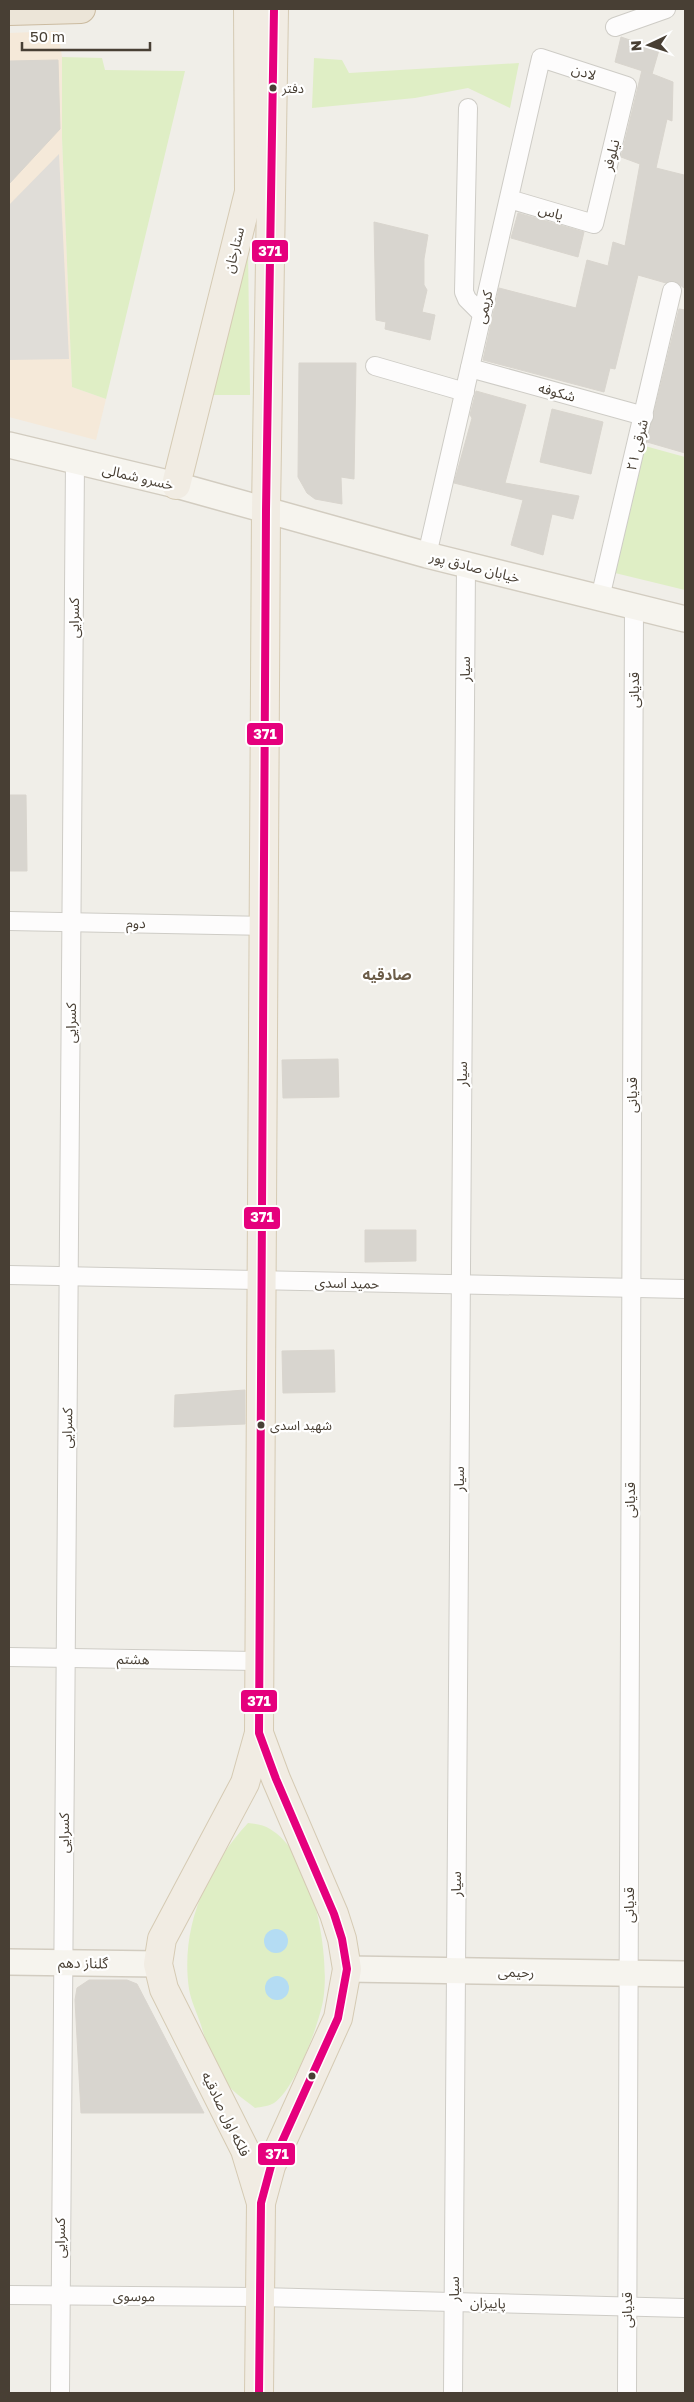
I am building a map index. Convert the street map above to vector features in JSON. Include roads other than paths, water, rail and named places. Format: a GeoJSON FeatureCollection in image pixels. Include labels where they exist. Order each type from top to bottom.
{"type":"FeatureCollection","features":[{"type":"Feature","properties":{"kind":"highway"},"geometry":{"type":"LineString","coordinates":[[9,11],[80,9]]}},
{"type":"Feature","properties":{"kind":"main road","name":"ستارخان"},"geometry":{"type":"LineString","coordinates":[[176,486],[249,192],[248,9]]}},
{"type":"Feature","properties":{"kind":"main road"},"geometry":{"type":"LineString","coordinates":[[259,2393],[261,2203],[277,2153],[338,2018],[347,1969],[342,1939],[334,1914],[276,1779],[259,1733],[266,510],[274,9]]}},
{"type":"Feature","properties":{"kind":"main road","name":"خسرو شمالی"},"geometry":{"type":"LineString","coordinates":[[9,445],[266,510]]}},
{"type":"Feature","properties":{"kind":"main road","name":"خیابان صادق پور"},"geometry":{"type":"LineString","coordinates":[[266,510],[427,555],[685,619]]}},
{"type":"Feature","properties":{"kind":"main road","name":"فلکه اول صادقیه"},"geometry":{"type":"LineString","coordinates":[[259,1733],[245,1783],[162,1939],[158,1964],[164,1989],[245,2150],[261,2203]]}},
{"type":"Feature","properties":{"kind":"main road","name":"گلناز دهم"},"geometry":{"type":"LineString","coordinates":[[9,1962],[158,1964]]}},
{"type":"Feature","properties":{"kind":"main road","name":"رحیمی"},"geometry":{"type":"LineString","coordinates":[[347,1969],[685,1974]]}},
{"type":"Feature","properties":{"kind":"street"},"geometry":{"type":"LineString","coordinates":[[615,27],[666,9]]}},
{"type":"Feature","properties":{"kind":"street","name":"لادن"},"geometry":{"type":"LineString","coordinates":[[542,58],[627,86]]}},
{"type":"Feature","properties":{"kind":"street","name":"کریمی"},"geometry":{"type":"LineString","coordinates":[[427,555],[542,58]]}},
{"type":"Feature","properties":{"kind":"street","name":"نیلوفر"},"geometry":{"type":"LineString","coordinates":[[594,224],[627,86]]}},
{"type":"Feature","properties":{"kind":"street"},"geometry":{"type":"LineString","coordinates":[[468,108],[464,292],[467,299],[482,314]]}},
{"type":"Feature","properties":{"kind":"street","name":"یاس"},"geometry":{"type":"LineString","coordinates":[[509,199],[594,224]]}},
{"type":"Feature","properties":{"kind":"street","name":"۲۱ شرقی"},"geometry":{"type":"LineString","coordinates":[[600,598],[672,291]]}},
{"type":"Feature","properties":{"kind":"street"},"geometry":{"type":"LineString","coordinates":[[375,366],[465,392]]}},
{"type":"Feature","properties":{"kind":"street","name":"شکوفه"},"geometry":{"type":"LineString","coordinates":[[470,368],[644,416]]}},
{"type":"Feature","properties":{"kind":"street","name":"کسرایی"},"geometry":{"type":"LineString","coordinates":[[60,2393],[75,462]]}},
{"type":"Feature","properties":{"kind":"street","name":"سیار"},"geometry":{"type":"LineString","coordinates":[[453,2393],[466,565]]}},
{"type":"Feature","properties":{"kind":"street","name":"قدیانی"},"geometry":{"type":"LineString","coordinates":[[626,2393],[634,607]]}},
{"type":"Feature","properties":{"kind":"street","name":"دوم"},"geometry":{"type":"LineString","coordinates":[[9,921],[263,926]]}},
{"type":"Feature","properties":{"kind":"street","name":"حمید اسدی"},"geometry":{"type":"LineString","coordinates":[[9,1275],[685,1289]]}},
{"type":"Feature","properties":{"kind":"street","name":"هشتم"},"geometry":{"type":"LineString","coordinates":[[9,1657],[258,1661]]}},
{"type":"Feature","properties":{"kind":"street","name":"موسوی"},"geometry":{"type":"LineString","coordinates":[[9,2295],[260,2297]]}},
{"type":"Feature","properties":{"kind":"street","name":"پاییزان"},"geometry":{"type":"LineString","coordinates":[[260,2297],[685,2308]]}},
{"type":"Feature","properties":{"kind":"water"},"geometry":{"type":"Polygon","coordinates":[[[276,1929],[284,1933],[288,1941],[284,1949],[276,1953],[268,1949],[264,1941],[268,1933],[276,1929]]]}},
{"type":"Feature","properties":{"kind":"water"},"geometry":{"type":"Polygon","coordinates":[[[277,1976],[285,1980],[289,1988],[285,1996],[277,2000],[269,1996],[265,1988],[269,1980],[277,1976]]]}},
{"type":"Feature","properties":{"kind":"place","name":"دفتر"},"geometry":{"type":"Point","coordinates":[273,88]}},
{"type":"Feature","properties":{"kind":"place","name":"شهید اسدی"},"geometry":{"type":"Point","coordinates":[261,1425]}},
{"type":"Feature","properties":{"kind":"district","name":"صادقیه"},"geometry":{"type":"Point","coordinates":[387,975]}}]}
